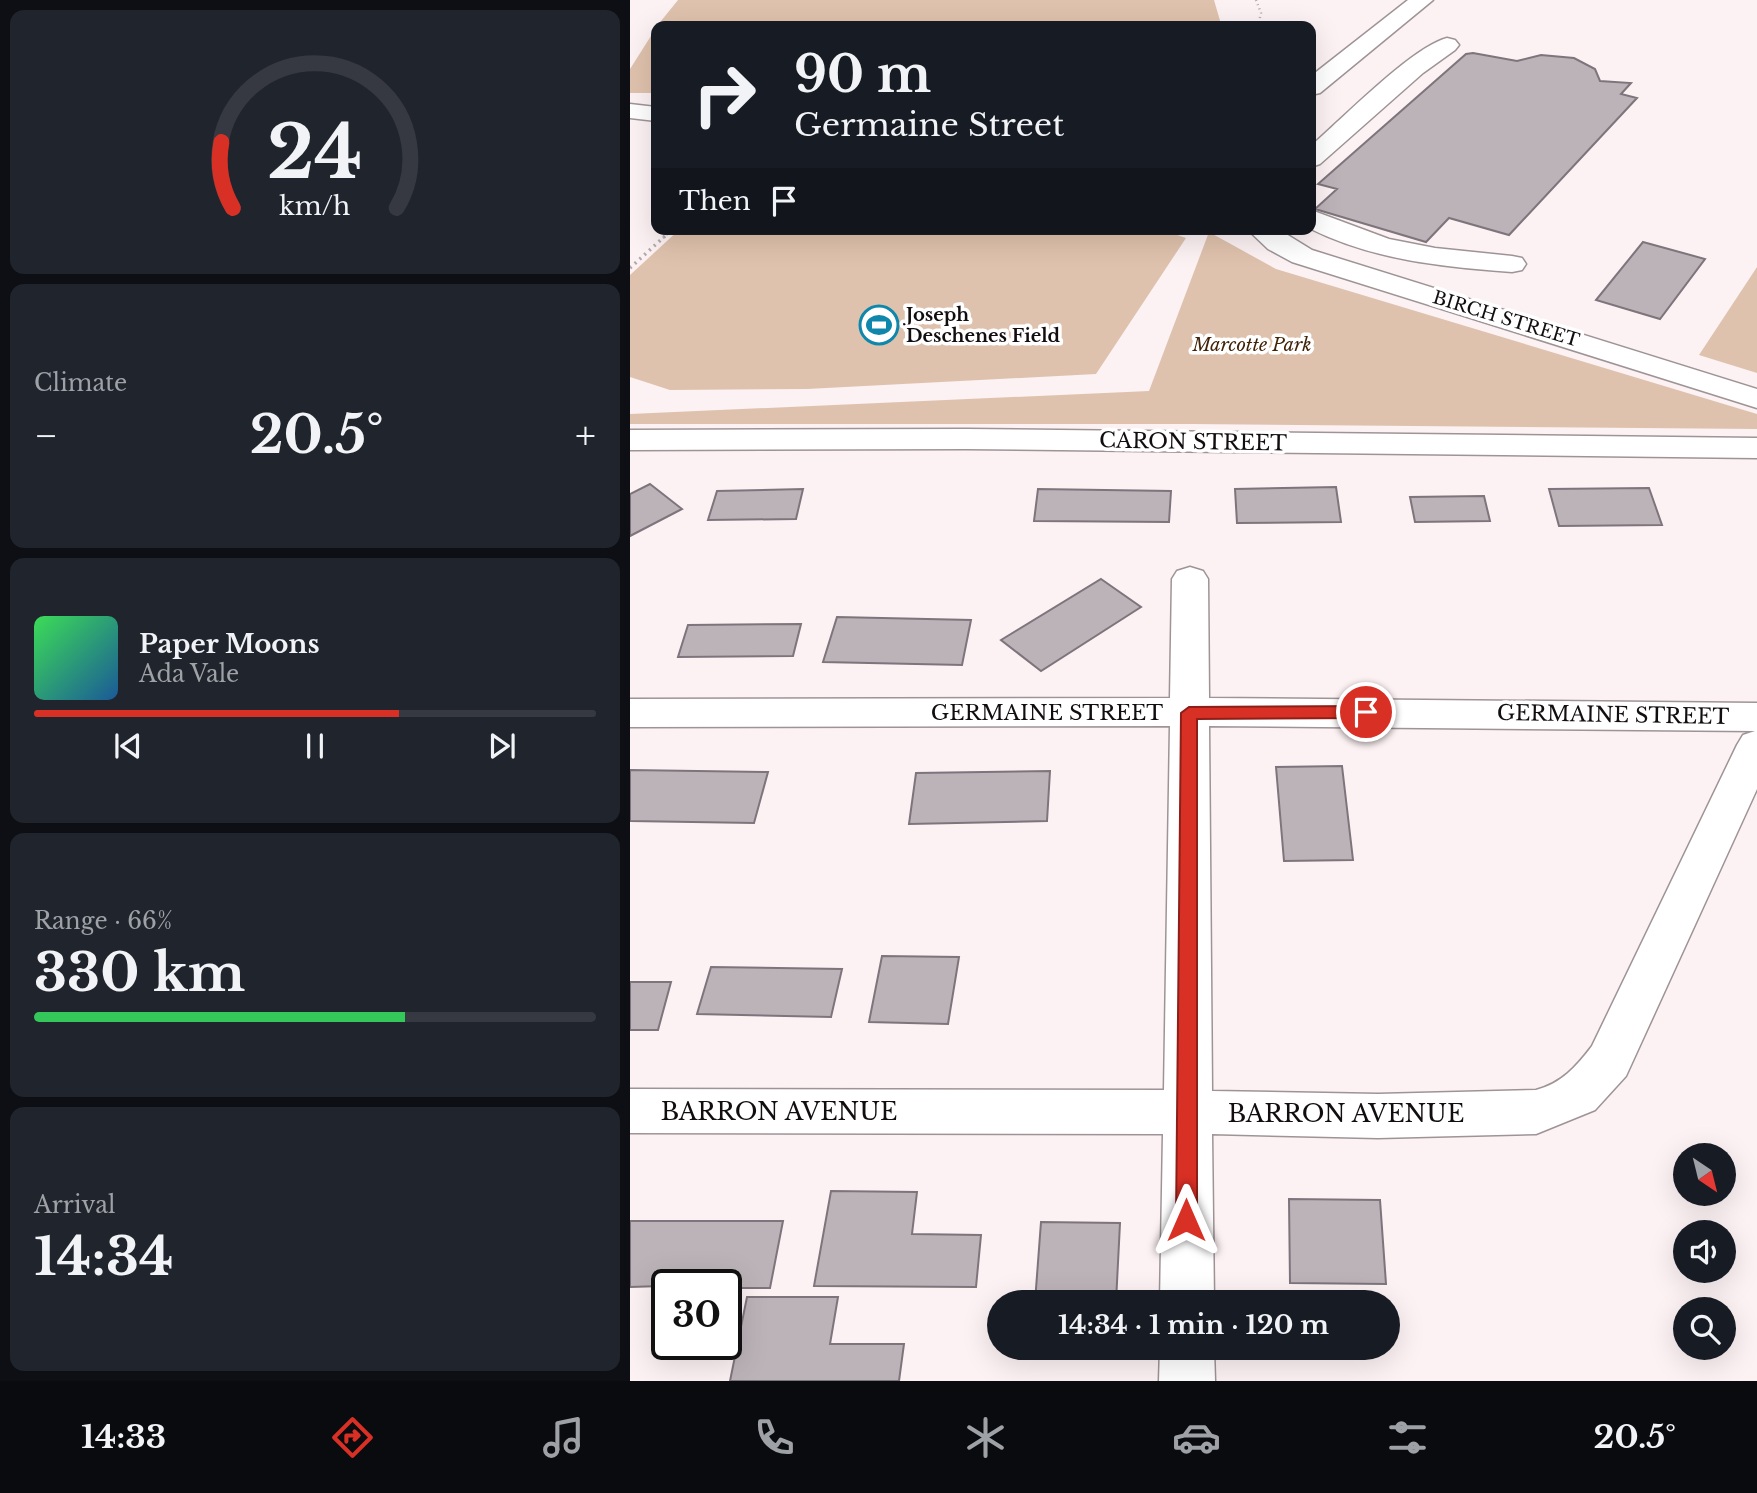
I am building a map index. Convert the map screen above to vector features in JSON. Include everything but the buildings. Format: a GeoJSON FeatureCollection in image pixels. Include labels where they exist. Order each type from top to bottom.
{"type":"FeatureCollection","features":[{"type":"Feature","properties":{"kind":"street"},"geometry":{"type":"LineString","coordinates":[[1316,84],[1422,0]]}},
{"type":"Feature","properties":{"kind":"street"},"geometry":{"type":"LineString","coordinates":[[1316,155],[1415,68],[1447,45]]}},
{"type":"Feature","properties":{"kind":"street"},"geometry":{"type":"LineString","coordinates":[[1356,53],[1415,68]]}},
{"type":"Feature","properties":{"kind":"street"},"geometry":{"type":"LineString","coordinates":[[630,111],[651,113]]}},
{"type":"Feature","properties":{"kind":"street"},"geometry":{"type":"LineString","coordinates":[[1316,221],[1338,232],[1392,248],[1453,259],[1512,264]]}},
{"type":"Feature","properties":{"kind":"street","name":"BIRCH STREET"},"geometry":{"type":"LineString","coordinates":[[1268,235],[1302,256],[1757,399]]}},
{"type":"Feature","properties":{"kind":"street","name":"CARON STREET"},"geometry":{"type":"LineString","coordinates":[[630,440],[966,439],[1757,448]]}},
{"type":"Feature","properties":{"kind":"street"},"geometry":{"type":"LineString","coordinates":[[1186,1290],[1190,579]]}},
{"type":"Feature","properties":{"kind":"street","name":"GERMAINE STREET"},"geometry":{"type":"LineString","coordinates":[[630,713],[1338,712],[1757,717]]}},
{"type":"Feature","properties":{"kind":"street","name":"BARRON AVENUE"},"geometry":{"type":"LineString","coordinates":[[630,1111],[1186,1112],[1378,1116],[1536,1112],[1559,1106],[1584,1093],[1609,1061],[1757,745]]}},
{"type":"Feature","properties":{"kind":"street"},"geometry":{"type":"LineString","coordinates":[[1186,1360],[1187,1381]]}},
{"type":"Feature","properties":{"kind":"path"},"geometry":{"type":"LineString","coordinates":[[1256,0],[1261,13],[1259,21]]}},
{"type":"Feature","properties":{"kind":"path"},"geometry":{"type":"LineString","coordinates":[[630,268],[666,235]]}},
{"type":"Feature","properties":{"kind":"green space"},"geometry":{"type":"Polygon","coordinates":[[[678,0],[1214,0],[1220,21],[661,21],[678,0]]]}},
{"type":"Feature","properties":{"kind":"green space"},"geometry":{"type":"Polygon","coordinates":[[[651,36],[651,93],[630,93],[630,69],[651,36]]]}},
{"type":"Feature","properties":{"kind":"green space","name":"Joseph Deschenes Field"},"geometry":{"type":"Polygon","coordinates":[[[673,235],[1177,235],[1186,238],[1096,374],[807,389],[670,390],[630,377],[630,275],[673,235]]]}},
{"type":"Feature","properties":{"kind":"green space","name":"Marcotte Park"},"geometry":{"type":"Polygon","coordinates":[[[1208,235],[1214,235],[1276,269],[1757,414],[1757,429],[1192,424],[630,424],[630,414],[1149,391],[1208,235]]]}},
{"type":"Feature","properties":{"kind":"green space"},"geometry":{"type":"Polygon","coordinates":[[[1757,267],[1757,373],[1699,355],[1757,267]]]}},
{"type":"Feature","properties":{"kind":"place","name":"Joseph Deschenes Field"},"geometry":{"type":"Point","coordinates":[879,325]}},
{"type":"Feature","properties":{"kind":"route"},"geometry":{"type":"LineString","coordinates":[[1186,1220],[1189,713],[1366,712]]}}]}
